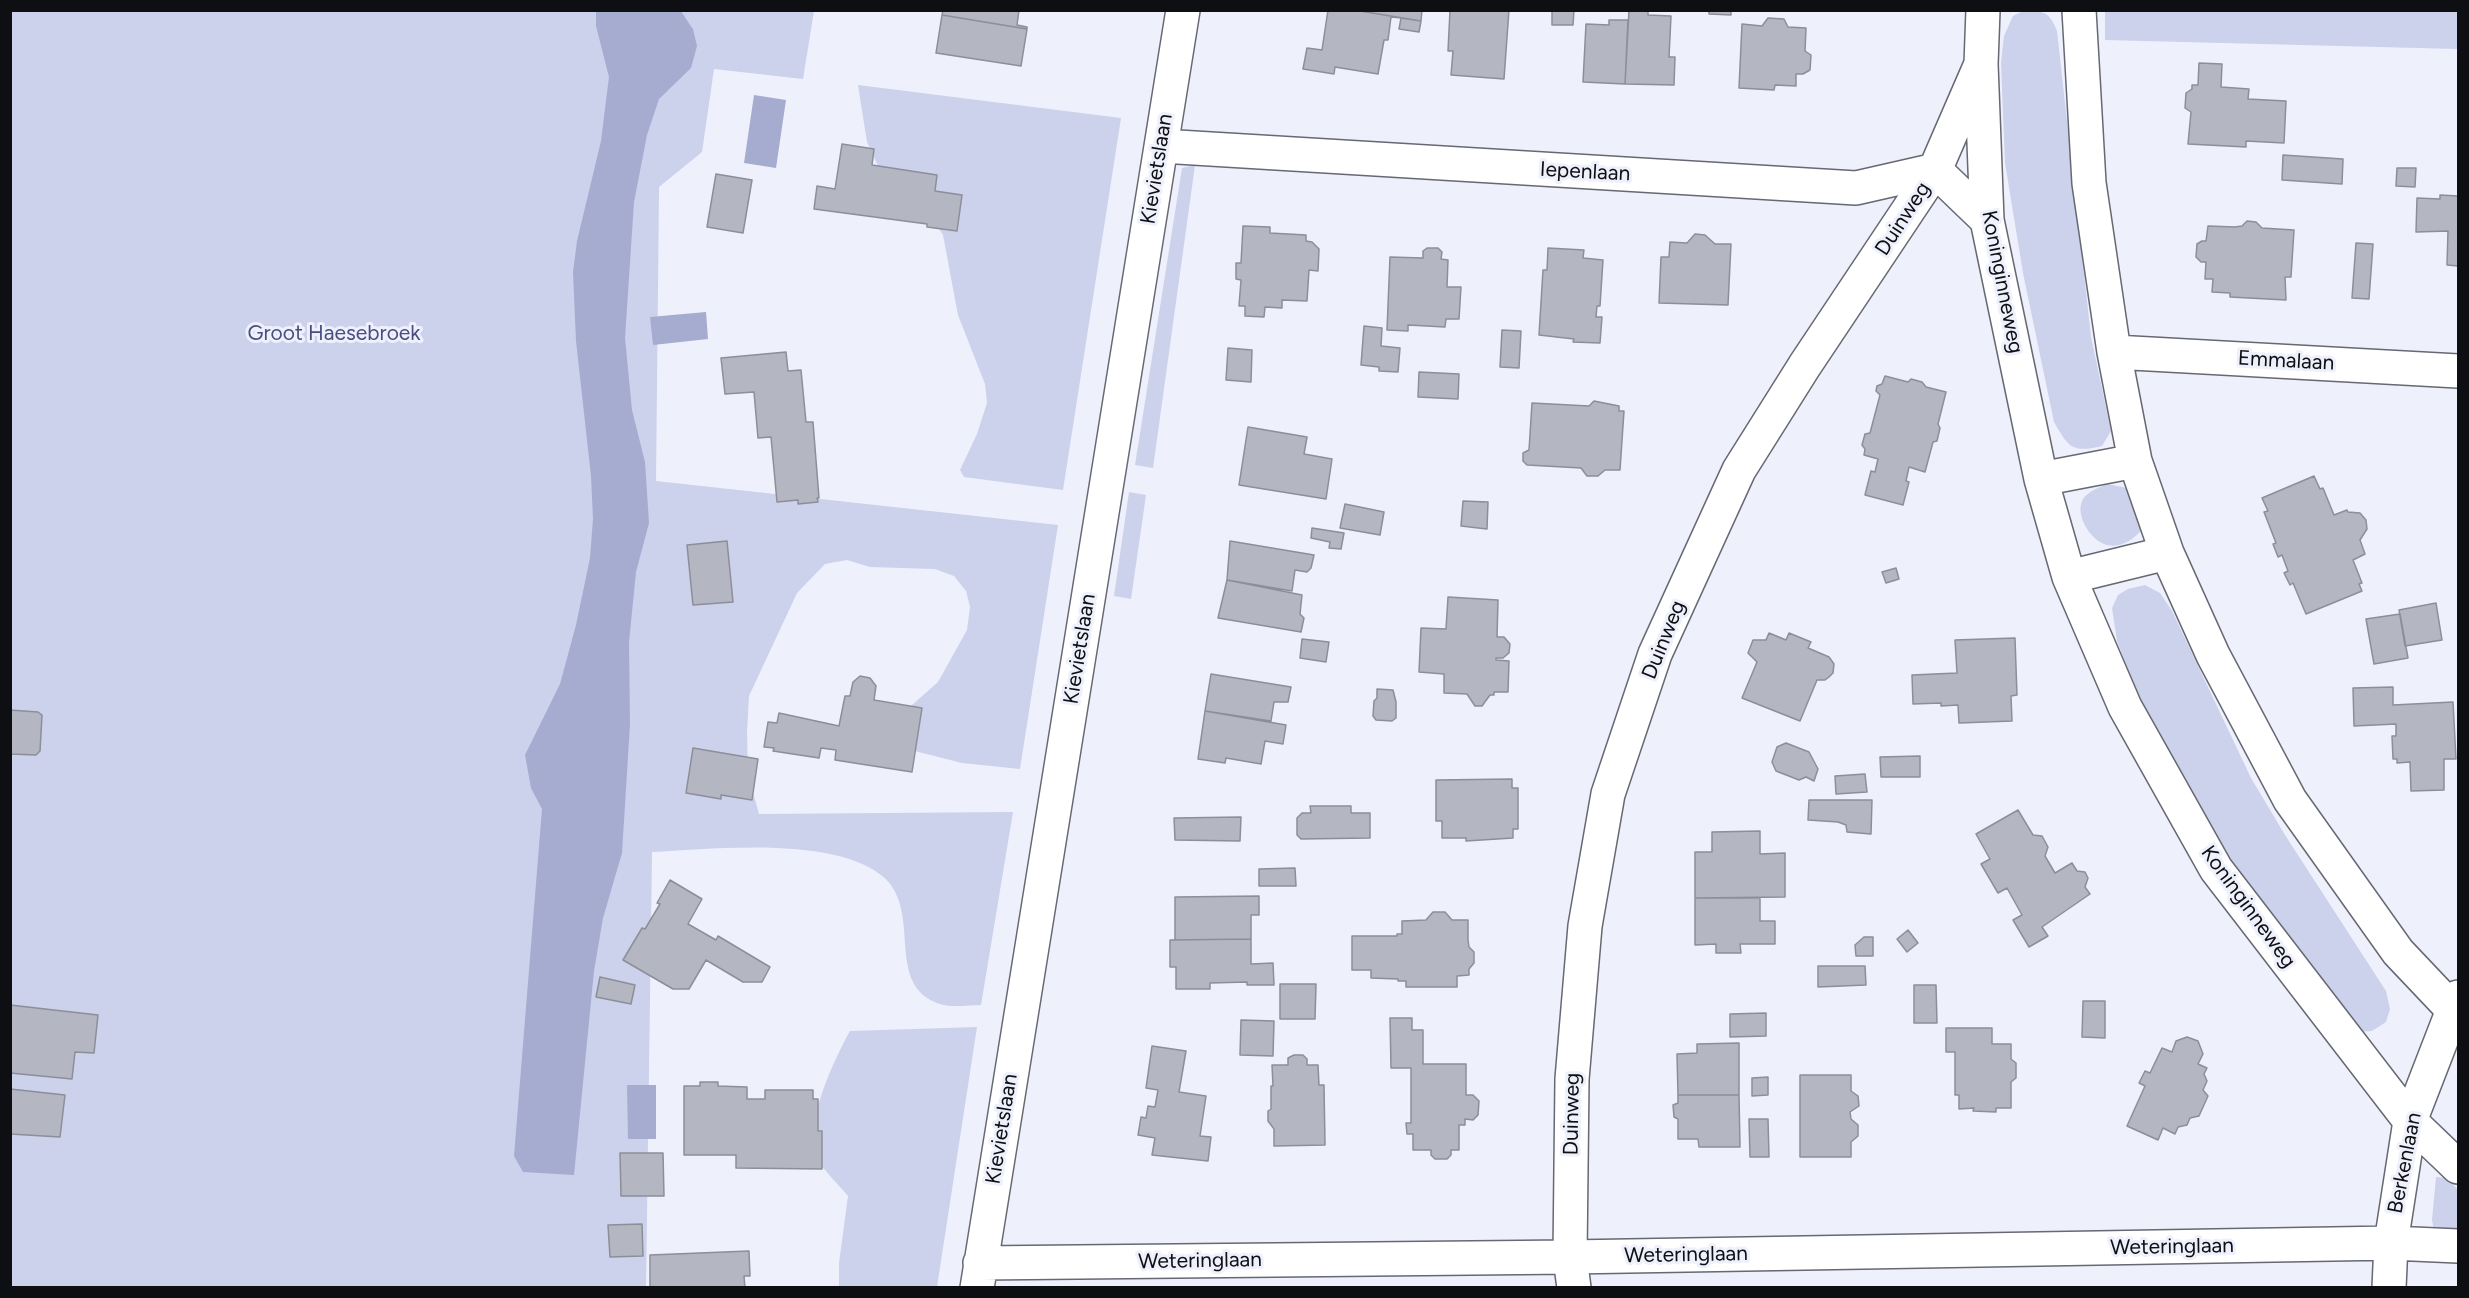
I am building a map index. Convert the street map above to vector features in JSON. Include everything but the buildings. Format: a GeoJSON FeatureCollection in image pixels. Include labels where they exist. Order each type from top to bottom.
{"type":"FeatureCollection","features":[{"type":"Feature","properties":{"kind":"street","name":"Kievietslaan"},"geometry":{"type":"LineString","coordinates":[[979,1275],[1182,10]]}},
{"type":"Feature","properties":{"kind":"street","name":"Koninginneweg"},"geometry":{"type":"LineString","coordinates":[[1983,10],[1981,64],[1987,220],[2041,479],[2069,577],[2125,707],[2216,869],[2410,1122],[2458,1167]]}},
{"type":"Feature","properties":{"kind":"street"},"geometry":{"type":"LineString","coordinates":[[2079,10],[2089,183],[2114,352],[2135,461],[2167,553],[2213,655],[2290,800],[2398,952],[2456,1006]]}},
{"type":"Feature","properties":{"kind":"street","name":"Duinweg"},"geometry":{"type":"LineString","coordinates":[[1572,1272],[1572,1079],[1585,926],[1608,794],[1655,654],[1739,470],[1805,365],[1935,170],[1981,64]]}},
{"type":"Feature","properties":{"kind":"street","name":"Iepenlaan"},"geometry":{"type":"LineString","coordinates":[[1161,146],[1856,188],[1935,170]]}},
{"type":"Feature","properties":{"kind":"street"},"geometry":{"type":"LineString","coordinates":[[1935,170],[1987,220]]}},
{"type":"Feature","properties":{"kind":"street","name":"Emmalaan"},"geometry":{"type":"LineString","coordinates":[[2114,352],[2458,371]]}},
{"type":"Feature","properties":{"kind":"street"},"geometry":{"type":"LineString","coordinates":[[2041,479],[2135,461]]}},
{"type":"Feature","properties":{"kind":"street"},"geometry":{"type":"LineString","coordinates":[[2069,577],[2167,553]]}},
{"type":"Feature","properties":{"kind":"street","name":"Berkenlaan"},"geometry":{"type":"LineString","coordinates":[[2389,1287],[2391,1243],[2410,1122],[2456,1006]]}},
{"type":"Feature","properties":{"kind":"street","name":"Weteringlaan"},"geometry":{"type":"LineString","coordinates":[[979,1275],[1572,1272],[2391,1243],[2458,1246]]}},
{"type":"Feature","properties":{"kind":"green space","name":"Groot Haesebroek"},"geometry":{"type":"Polygon","coordinates":[[[10,11],[661,11],[693,29],[681,11],[814,11],[803,79],[714,69],[702,152],[659,187],[656,481],[1058,525],[1020,769],[962,763],[903,748],[912,705],[938,682],[967,630],[970,607],[966,591],[954,576],[935,569],[870,567],[847,560],[825,564],[797,593],[749,696],[748,774],[759,814],[1013,812],[981,1005],[945,1005],[923,994],[912,981],[907,964],[901,907],[894,890],[881,875],[859,863],[833,855],[771,848],[652,852],[646,1287],[11,1287],[10,11]]]}},
{"type":"Feature","properties":{"kind":"green space"},"geometry":{"type":"Polygon","coordinates":[[[2023,11],[2045,14],[2051,19],[2057,31],[2091,337],[2111,431],[2102,446],[2092,448],[2072,446],[2054,422],[2023,273],[2005,163],[2001,63],[2004,36],[2013,16],[2023,11]]]}},
{"type":"Feature","properties":{"kind":"green space"},"geometry":{"type":"Polygon","coordinates":[[[2105,11],[2458,11],[2458,49],[2105,40],[2105,11]]]}},
{"type":"Feature","properties":{"kind":"green space"},"geometry":{"type":"Polygon","coordinates":[[[858,85],[1121,118],[1063,490],[964,477],[960,470],[977,434],[987,403],[985,384],[958,315],[943,235],[934,221],[878,166],[867,142],[858,85]]]}},
{"type":"Feature","properties":{"kind":"green space"},"geometry":{"type":"Polygon","coordinates":[[[1195,165],[1153,468],[1135,465],[1182,168],[1195,165]]]}},
{"type":"Feature","properties":{"kind":"green space"},"geometry":{"type":"Polygon","coordinates":[[[2107,484],[2127,488],[2142,508],[2141,531],[2130,540],[2112,546],[2101,543],[2090,533],[2082,520],[2081,512],[2085,496],[2107,484]]]}},
{"type":"Feature","properties":{"kind":"green space"},"geometry":{"type":"Polygon","coordinates":[[[1129,492],[1146,495],[1131,599],[1114,596],[1129,492]]]}},
{"type":"Feature","properties":{"kind":"green space"},"geometry":{"type":"Polygon","coordinates":[[[2145,585],[2160,593],[2172,611],[2251,778],[2386,991],[2390,1009],[2386,1022],[2372,1031],[2355,1032],[2242,887],[2145,713],[2117,641],[2112,608],[2118,595],[2128,589],[2145,585]]]}},
{"type":"Feature","properties":{"kind":"green space"},"geometry":{"type":"Polygon","coordinates":[[[977,1027],[937,1287],[839,1287],[839,1263],[848,1196],[818,1160],[813,1142],[822,1092],[850,1031],[977,1027]]]}},
{"type":"Feature","properties":{"kind":"green space"},"geometry":{"type":"Polygon","coordinates":[[[2436,1177],[2447,1178],[2458,1190],[2458,1229],[2434,1230],[2432,1220],[2436,1177]]]}},
{"type":"Feature","properties":{"kind":"shaded area"},"geometry":{"type":"Polygon","coordinates":[[[596,11],[681,11],[693,29],[697,46],[691,68],[659,99],[647,135],[634,202],[625,338],[632,410],[645,462],[649,523],[636,572],[629,642],[630,724],[622,853],[603,918],[594,971],[574,1175],[523,1172],[514,1156],[542,809],[531,788],[525,755],[560,684],[576,625],[590,558],[593,519],[591,476],[576,341],[573,272],[577,241],[601,141],[609,77],[596,26],[596,11]]]}},
{"type":"Feature","properties":{"kind":"shaded area"},"geometry":{"type":"Polygon","coordinates":[[[754,95],[786,100],[776,168],[744,163],[754,95]]]}},
{"type":"Feature","properties":{"kind":"shaded area"},"geometry":{"type":"Polygon","coordinates":[[[706,312],[708,339],[653,345],[650,317],[706,312]]]}},
{"type":"Feature","properties":{"kind":"shaded area"},"geometry":{"type":"Polygon","coordinates":[[[627,1085],[656,1085],[656,1139],[628,1139],[627,1085]]]}}]}
